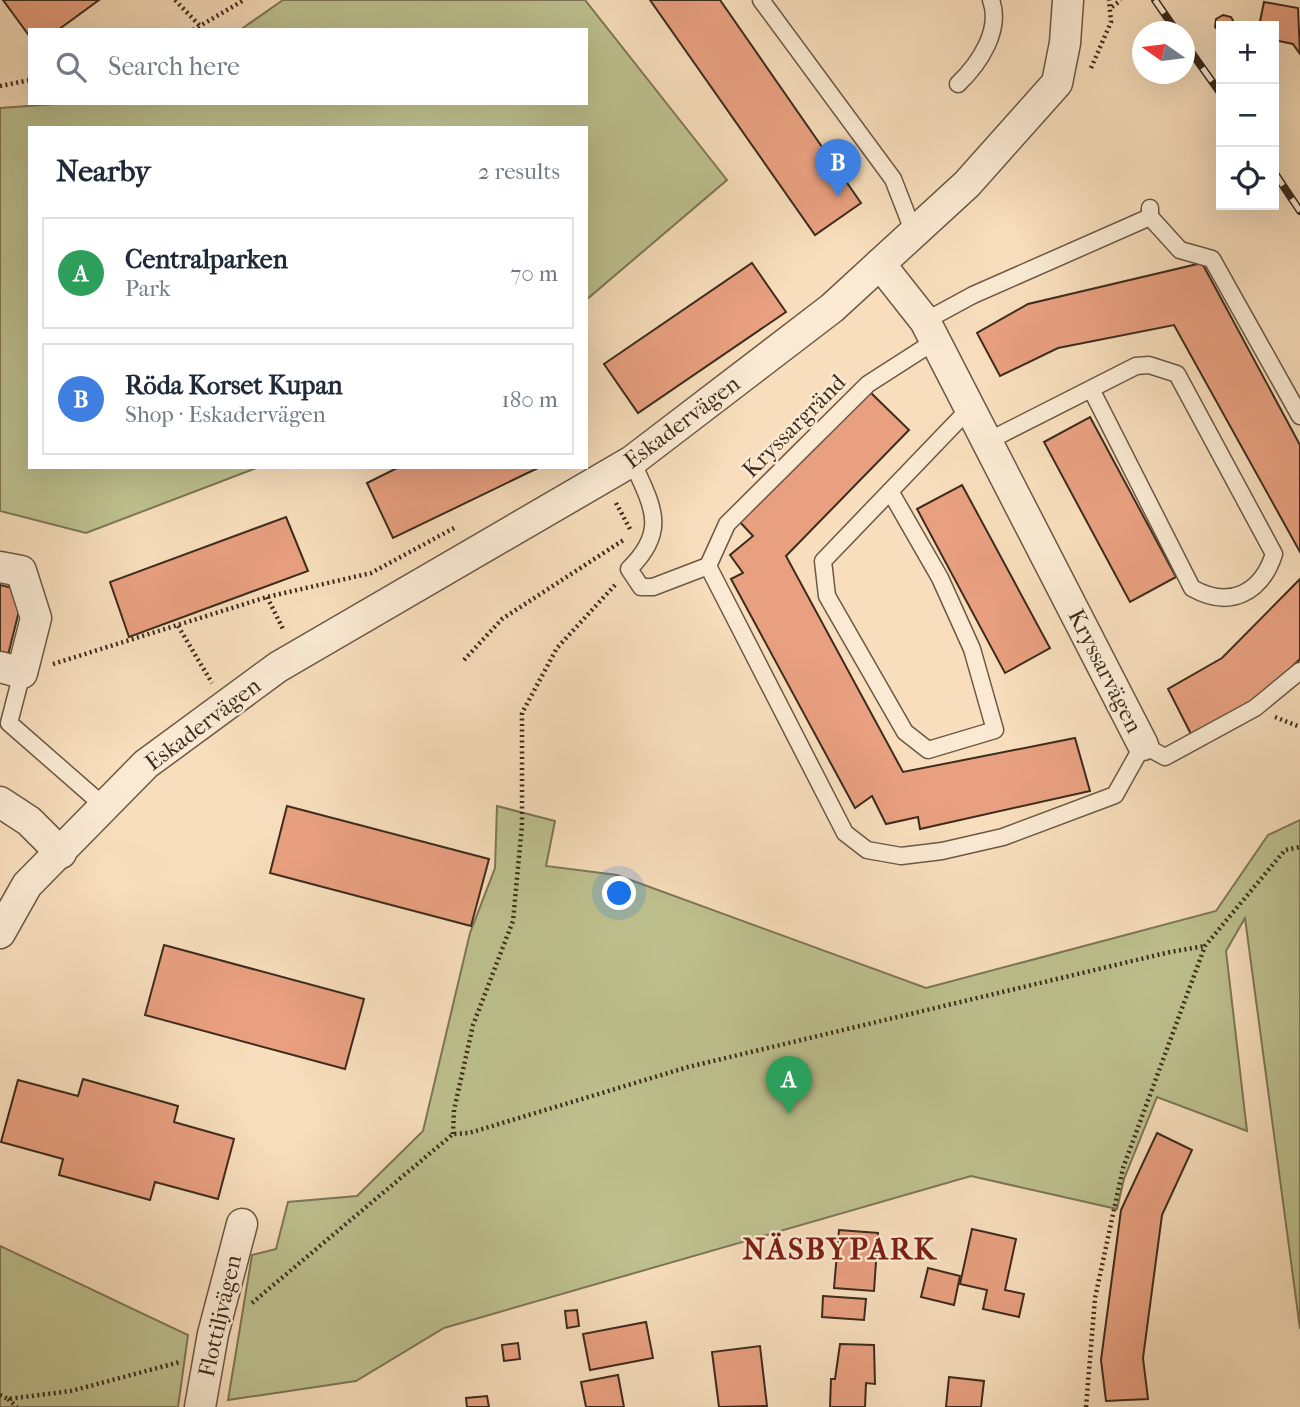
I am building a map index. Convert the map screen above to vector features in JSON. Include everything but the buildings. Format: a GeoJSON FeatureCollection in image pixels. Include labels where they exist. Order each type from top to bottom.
{"type":"FeatureCollection","features":[{"type":"Feature","properties":{"kind":"street","name":"Eskadervägen"},"geometry":{"type":"LineString","coordinates":[[0,933],[27,885],[146,764],[296,656],[632,461],[831,308],[967,184],[1058,83],[1065,43],[1068,0]]}},
{"type":"Feature","properties":{"kind":"street","name":"Kryssarvägen"},"geometry":{"type":"LineString","coordinates":[[880,264],[930,331],[1143,745]]}},
{"type":"Feature","properties":{"kind":"street"},"geometry":{"type":"LineString","coordinates":[[0,566],[21,571],[36,618],[11,670]]}},
{"type":"Feature","properties":{"kind":"street"},"geometry":{"type":"LineString","coordinates":[[0,802],[29,821],[61,853]]}},
{"type":"Feature","properties":{"kind":"street","name":"Eskadervägen"},"geometry":{"type":"LineString","coordinates":[[0,896],[27,885]]}},
{"type":"Feature","properties":{"kind":"street","name":"Flottiljvägen"},"geometry":{"type":"LineString","coordinates":[[200,1407],[213,1334],[242,1224]]}},
{"type":"Feature","properties":{"kind":"lane"},"geometry":{"type":"LineString","coordinates":[[761,0],[893,179],[915,233]]}},
{"type":"Feature","properties":{"kind":"lane"},"geometry":{"type":"LineString","coordinates":[[958,84],[976,67],[991,32],[995,9],[991,0]]}},
{"type":"Feature","properties":{"kind":"lane","name":"Kryssargränd"},"geometry":{"type":"LineString","coordinates":[[708,566],[727,524],[868,384],[973,295],[1150,213],[1180,250],[1212,259],[1300,416]]}},
{"type":"Feature","properties":{"kind":"lane"},"geometry":{"type":"LineString","coordinates":[[986,442],[1136,366],[1149,365],[1177,374],[1274,554],[1261,579],[1235,597],[1225,600],[1210,598],[1192,588],[1091,389]]}},
{"type":"Feature","properties":{"kind":"lane"},"geometry":{"type":"LineString","coordinates":[[890,491],[940,578],[972,649],[995,730],[928,750],[905,732],[827,596],[823,561],[890,491],[970,410]]}},
{"type":"Feature","properties":{"kind":"lane"},"geometry":{"type":"LineString","coordinates":[[632,461],[650,501],[654,536],[648,551],[629,569],[641,587],[653,587],[708,566]]}},
{"type":"Feature","properties":{"kind":"lane","name":"Kryssarvägen"},"geometry":{"type":"LineString","coordinates":[[708,566],[845,833],[867,850],[901,856],[942,851],[1003,837],[1115,795],[1143,745]]}},
{"type":"Feature","properties":{"kind":"lane"},"geometry":{"type":"LineString","coordinates":[[11,670],[9,723],[105,807]]}},
{"type":"Feature","properties":{"kind":"lane"},"geometry":{"type":"LineString","coordinates":[[1143,745],[1165,757],[1255,708],[1300,671]]}},
{"type":"Feature","properties":{"kind":"path"},"geometry":{"type":"LineString","coordinates":[[174,0],[201,27],[244,0]]}},
{"type":"Feature","properties":{"kind":"path"},"geometry":{"type":"LineString","coordinates":[[1112,7],[1121,0]]}},
{"type":"Feature","properties":{"kind":"path"},"geometry":{"type":"LineString","coordinates":[[0,86],[28,80]]}},
{"type":"Feature","properties":{"kind":"path"},"geometry":{"type":"LineString","coordinates":[[464,660],[502,619],[581,569],[652,518]]}},
{"type":"Feature","properties":{"kind":"path"},"geometry":{"type":"LineString","coordinates":[[11,670],[178,626],[267,597],[371,573]]}},
{"type":"Feature","properties":{"kind":"path"},"geometry":{"type":"LineString","coordinates":[[453,1134],[454,1110],[473,1025],[513,921],[522,825],[522,713],[557,648],[618,582]]}},
{"type":"Feature","properties":{"kind":"path"},"geometry":{"type":"LineString","coordinates":[[267,597],[296,656]]}},
{"type":"Feature","properties":{"kind":"path"},"geometry":{"type":"LineString","coordinates":[[178,626],[226,706]]}},
{"type":"Feature","properties":{"kind":"path"},"geometry":{"type":"LineString","coordinates":[[1086,1407],[1095,1298],[1123,1168],[1205,946],[1285,850],[1300,847]]}},
{"type":"Feature","properties":{"kind":"path"},"geometry":{"type":"LineString","coordinates":[[8,1399],[71,1391],[180,1362],[453,1134],[469,1133],[688,1067],[1170,951],[1205,946]]}},
{"type":"Feature","properties":{"kind":"path"},"geometry":{"type":"LineString","coordinates":[[0,1395],[16,1407]]}},
{"type":"Feature","properties":{"kind":"green space"},"geometry":{"type":"Polygon","coordinates":[[[283,0],[585,0],[727,180],[588,298],[588,126],[28,126],[28,469],[254,469],[86,533],[0,511],[0,108],[41,105],[588,105],[588,28],[243,28],[283,0]]]}},
{"type":"Feature","properties":{"kind":"green space"},"geometry":{"type":"Polygon","coordinates":[[[497,806],[555,821],[546,866],[617,875],[926,988],[1216,911],[1268,835],[1300,820],[1300,1329],[1245,918],[1226,951],[1247,1131],[1157,1097],[1124,1179],[1117,1209],[971,1176],[444,1328],[356,1381],[228,1400],[252,1255],[276,1249],[288,1202],[357,1196],[423,1131],[470,933],[495,868],[497,806]]]}},
{"type":"Feature","properties":{"kind":"green space"},"geometry":{"type":"Polygon","coordinates":[[[0,1246],[188,1335],[178,1407],[0,1407],[0,1246]]]}},
{"type":"Feature","properties":{"kind":"railway"},"geometry":{"type":"LineString","coordinates":[[1155,0],[1169,21]]}},
{"type":"Feature","properties":{"kind":"railway"},"geometry":{"type":"LineString","coordinates":[[1195,57],[1216,87]]}},
{"type":"Feature","properties":{"kind":"railway"},"geometry":{"type":"LineString","coordinates":[[1279,180],[1300,211]]}},
{"type":"Feature","properties":{"kind":"place","name":"Röda Korset Kupan"},"geometry":{"type":"Point","coordinates":[838,197]}},
{"type":"Feature","properties":{"kind":"place","name":"Centralparken"},"geometry":{"type":"Point","coordinates":[789,1114]}},
{"type":"Feature","properties":{"kind":"district","name":"NÄSBYPARK"},"geometry":{"type":"Point","coordinates":[840,1249]}}]}
